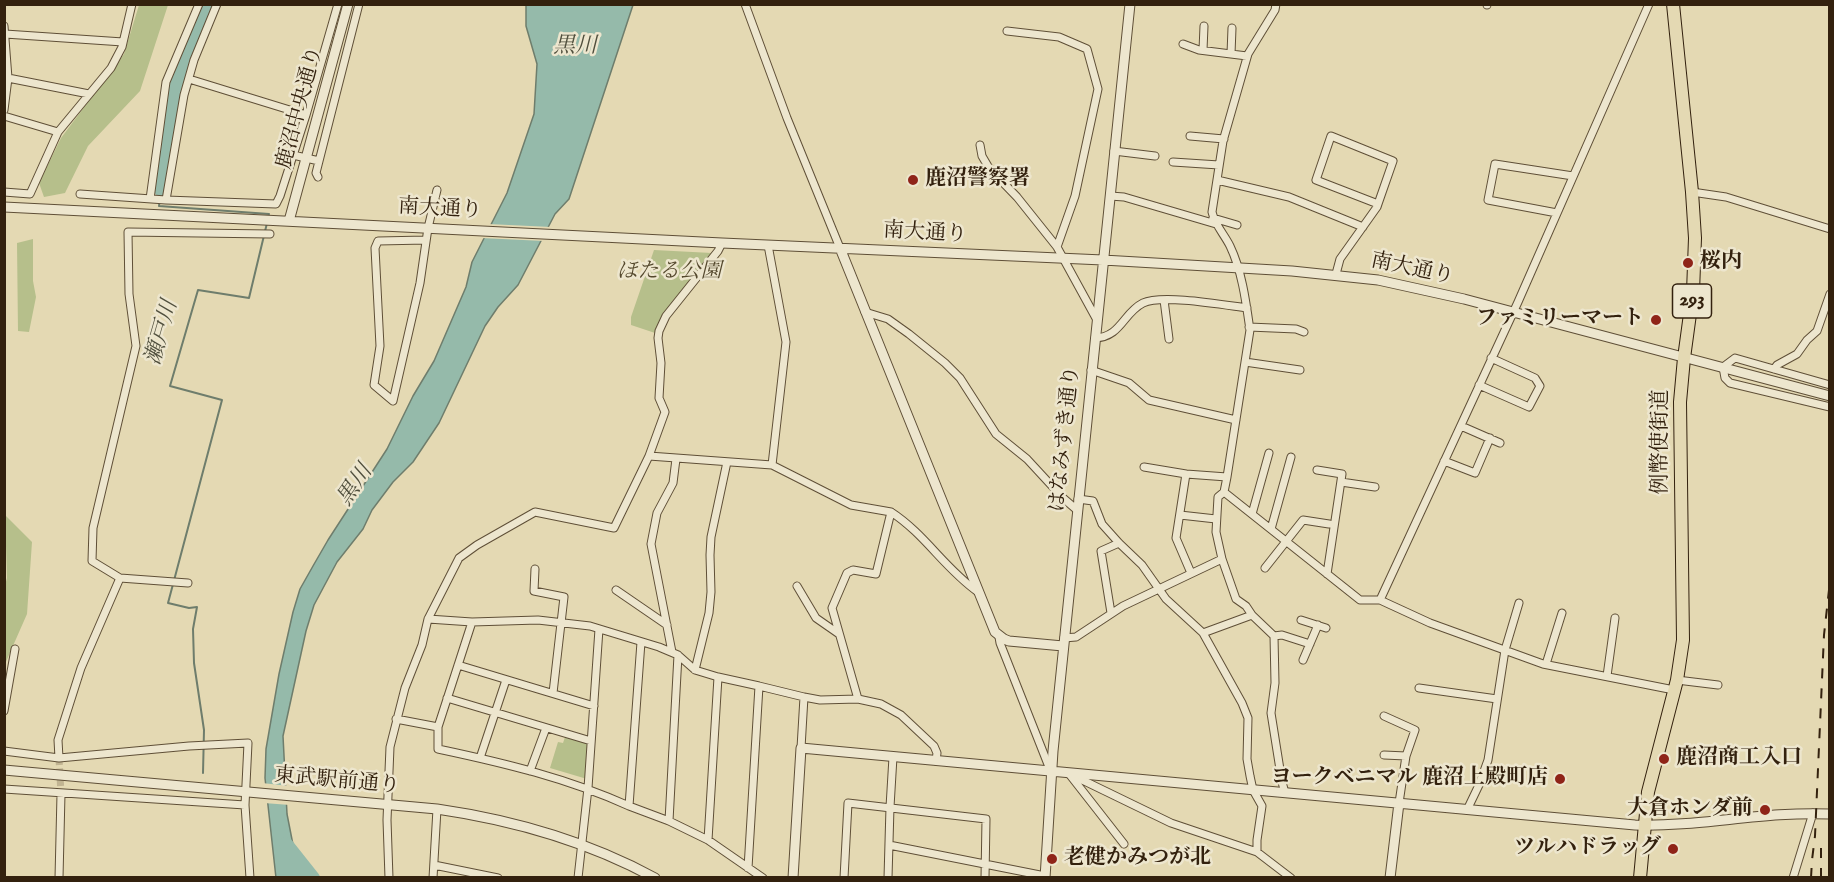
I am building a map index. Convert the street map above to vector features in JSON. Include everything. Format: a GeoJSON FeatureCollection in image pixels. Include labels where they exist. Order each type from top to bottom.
{"type":"FeatureCollection","features":[{"type":"Feature","properties":{"kind":"highway","name":"例幣使街道"},"geometry":{"type":"LineString","coordinates":[[1640,878],[1648,792],[1676,685],[1683,640],[1680,419],[1684,358],[1694,283],[1695,238],[1673,4]]}},
{"type":"Feature","properties":{"kind":"street"},"geometry":{"type":"LineString","coordinates":[[4,192],[30,194],[58,132],[111,68],[122,47],[132,4]]}},
{"type":"Feature","properties":{"kind":"street"},"geometry":{"type":"LineString","coordinates":[[150,199],[166,82],[199,4]]}},
{"type":"Feature","properties":{"kind":"street"},"geometry":{"type":"LineString","coordinates":[[166,200],[184,95],[194,60],[217,4]]}},
{"type":"Feature","properties":{"kind":"street"},"geometry":{"type":"LineString","coordinates":[[80,194],[276,204],[306,115],[338,4]]}},
{"type":"Feature","properties":{"kind":"street","name":"鹿沼中央通り"},"geometry":{"type":"LineString","coordinates":[[289,221],[306,159],[341,52],[348,4]]}},
{"type":"Feature","properties":{"kind":"street"},"geometry":{"type":"LineString","coordinates":[[318,177],[316,174],[341,52],[359,4]]}},
{"type":"Feature","properties":{"kind":"street"},"geometry":{"type":"LineString","coordinates":[[745,4],[787,118],[992,627],[999,637],[1051,772]]}},
{"type":"Feature","properties":{"kind":"street","name":"はなみずき通り"},"geometry":{"type":"LineString","coordinates":[[1045,877],[1051,772],[1130,4]]}},
{"type":"Feature","properties":{"kind":"street"},"geometry":{"type":"LineString","coordinates":[[1276,4],[1275,10],[1247,56],[1224,139],[1212,212],[1230,246],[1237,267],[1249,327],[1227,477],[1224,492],[1218,497],[1216,532],[1222,559],[1236,599],[1246,606],[1251,615],[1274,636],[1275,683],[1271,713],[1285,793]]}},
{"type":"Feature","properties":{"kind":"street"},"geometry":{"type":"LineString","coordinates":[[1380,600],[1513,312],[1649,4]]}},
{"type":"Feature","properties":{"kind":"street"},"geometry":{"type":"LineString","coordinates":[[4,26],[8,78],[4,110]]}},
{"type":"Feature","properties":{"kind":"street"},"geometry":{"type":"LineString","coordinates":[[1203,50],[1204,26]]}},
{"type":"Feature","properties":{"kind":"street"},"geometry":{"type":"LineString","coordinates":[[1231,54],[1232,28]]}},
{"type":"Feature","properties":{"kind":"street"},"geometry":{"type":"LineString","coordinates":[[1007,31],[1059,38],[1088,49],[1098,89],[1075,196],[1057,247]]}},
{"type":"Feature","properties":{"kind":"street"},"geometry":{"type":"LineString","coordinates":[[5,34],[123,42]]}},
{"type":"Feature","properties":{"kind":"street"},"geometry":{"type":"LineString","coordinates":[[1183,44],[1203,50],[1247,56]]}},
{"type":"Feature","properties":{"kind":"street"},"geometry":{"type":"LineString","coordinates":[[326,48],[341,52]]}},
{"type":"Feature","properties":{"kind":"street"},"geometry":{"type":"LineString","coordinates":[[8,78],[89,93]]}},
{"type":"Feature","properties":{"kind":"street"},"geometry":{"type":"LineString","coordinates":[[189,79],[306,115]]}},
{"type":"Feature","properties":{"kind":"street"},"geometry":{"type":"LineString","coordinates":[[4,116],[58,132]]}},
{"type":"Feature","properties":{"kind":"street"},"geometry":{"type":"LineString","coordinates":[[1190,136],[1224,139]]}},
{"type":"Feature","properties":{"kind":"street"},"geometry":{"type":"LineString","coordinates":[[1336,274],[1340,259],[1378,204],[1394,161],[1330,136],[1316,180],[1378,204]]}},
{"type":"Feature","properties":{"kind":"street"},"geometry":{"type":"LineString","coordinates":[[980,145],[981,156],[989,168],[1017,197],[1057,247],[1097,320]]}},
{"type":"Feature","properties":{"kind":"street"},"geometry":{"type":"LineString","coordinates":[[1114,151],[1155,156]]}},
{"type":"Feature","properties":{"kind":"street"},"geometry":{"type":"LineString","coordinates":[[293,155],[319,161]]}},
{"type":"Feature","properties":{"kind":"street"},"geometry":{"type":"LineString","coordinates":[[1173,162],[1219,165]]}},
{"type":"Feature","properties":{"kind":"street"},"geometry":{"type":"LineString","coordinates":[[1557,213],[1488,200],[1496,164],[1573,176]]}},
{"type":"Feature","properties":{"kind":"street"},"geometry":{"type":"LineString","coordinates":[[1217,180],[1289,197],[1363,227]]}},
{"type":"Feature","properties":{"kind":"street"},"geometry":{"type":"LineString","coordinates":[[426,240],[378,241],[375,248],[380,346],[374,385],[393,401],[420,282],[437,190]]}},
{"type":"Feature","properties":{"kind":"street"},"geometry":{"type":"LineString","coordinates":[[1692,192],[1726,197],[1830,229]]}},
{"type":"Feature","properties":{"kind":"street"},"geometry":{"type":"LineString","coordinates":[[1110,196],[1124,197],[1237,225]]}},
{"type":"Feature","properties":{"kind":"street","name":"南大通り"},"geometry":{"type":"LineString","coordinates":[[4,207],[1064,258],[1336,274],[1411,286],[1830,396]]}},
{"type":"Feature","properties":{"kind":"street"},"geometry":{"type":"LineString","coordinates":[[188,583],[120,578],[92,561],[93,528],[136,346],[129,294],[128,232],[270,234]]}},
{"type":"Feature","properties":{"kind":"street"},"geometry":{"type":"LineString","coordinates":[[389,878],[385,804],[390,747],[396,718],[422,645],[428,619],[459,558],[477,545],[535,512],[614,528],[649,456],[665,412],[659,398],[659,331],[666,316],[722,243]]}},
{"type":"Feature","properties":{"kind":"street"},"geometry":{"type":"LineString","coordinates":[[768,245],[786,342],[772,465]]}},
{"type":"Feature","properties":{"kind":"street"},"geometry":{"type":"LineString","coordinates":[[1774,369],[1797,354],[1817,331],[1827,313],[1830,294]]}},
{"type":"Feature","properties":{"kind":"street"},"geometry":{"type":"LineString","coordinates":[[1095,338],[1106,337],[1144,303],[1164,300],[1246,308]]}},
{"type":"Feature","properties":{"kind":"street"},"geometry":{"type":"LineString","coordinates":[[1164,300],[1169,339]]}},
{"type":"Feature","properties":{"kind":"street"},"geometry":{"type":"LineString","coordinates":[[865,312],[888,319],[945,363],[960,378],[996,434],[1027,459],[1077,510]]}},
{"type":"Feature","properties":{"kind":"street"},"geometry":{"type":"LineString","coordinates":[[1249,327],[1296,329],[1304,332]]}},
{"type":"Feature","properties":{"kind":"street"},"geometry":{"type":"LineString","coordinates":[[1479,385],[1529,407],[1540,386],[1535,378],[1491,358]]}},
{"type":"Feature","properties":{"kind":"street"},"geometry":{"type":"LineString","coordinates":[[1830,385],[1735,358],[1723,367],[1727,381],[1830,407]]}},
{"type":"Feature","properties":{"kind":"street"},"geometry":{"type":"LineString","coordinates":[[1245,362],[1300,370]]}},
{"type":"Feature","properties":{"kind":"street"},"geometry":{"type":"LineString","coordinates":[[1092,370],[1129,383],[1149,400],[1236,420]]}},
{"type":"Feature","properties":{"kind":"street"},"geometry":{"type":"LineString","coordinates":[[1461,426],[1500,443]]}},
{"type":"Feature","properties":{"kind":"street"},"geometry":{"type":"LineString","coordinates":[[1444,461],[1474,474],[1490,438]]}},
{"type":"Feature","properties":{"kind":"street"},"geometry":{"type":"LineString","coordinates":[[1252,514],[1269,453]]}},
{"type":"Feature","properties":{"kind":"street"},"geometry":{"type":"LineString","coordinates":[[649,456],[772,465],[851,506],[891,512],[909,524],[963,582],[978,592]]}},
{"type":"Feature","properties":{"kind":"street"},"geometry":{"type":"LineString","coordinates":[[1271,529],[1291,457]]}},
{"type":"Feature","properties":{"kind":"street"},"geometry":{"type":"LineString","coordinates":[[669,821],[675,654],[651,544],[657,513],[673,483],[676,459]]}},
{"type":"Feature","properties":{"kind":"street"},"geometry":{"type":"LineString","coordinates":[[696,670],[709,613],[711,537],[727,462]]}},
{"type":"Feature","properties":{"kind":"street"},"geometry":{"type":"LineString","coordinates":[[1144,467],[1186,474],[1227,477]]}},
{"type":"Feature","properties":{"kind":"street"},"geometry":{"type":"LineString","coordinates":[[1317,470],[1342,474],[1327,574]]}},
{"type":"Feature","properties":{"kind":"street"},"geometry":{"type":"LineString","coordinates":[[1186,474],[1176,538],[1191,573]]}},
{"type":"Feature","properties":{"kind":"street"},"geometry":{"type":"LineString","coordinates":[[1341,482],[1375,487]]}},
{"type":"Feature","properties":{"kind":"street"},"geometry":{"type":"LineString","coordinates":[[1224,492],[1360,600],[1380,600],[1430,623],[1546,664],[1607,676],[1676,685],[1718,685]]}},
{"type":"Feature","properties":{"kind":"street"},"geometry":{"type":"LineString","coordinates":[[1078,499],[1093,501],[1102,524],[1142,565],[1166,599],[1203,633],[1242,703],[1248,718],[1247,759],[1253,790],[1262,806],[1257,852]]}},
{"type":"Feature","properties":{"kind":"street"},"geometry":{"type":"LineString","coordinates":[[858,699],[832,608],[847,573],[854,570],[876,574],[891,512]]}},
{"type":"Feature","properties":{"kind":"street"},"geometry":{"type":"LineString","coordinates":[[1180,515],[1216,519]]}},
{"type":"Feature","properties":{"kind":"street"},"geometry":{"type":"LineString","coordinates":[[1265,568],[1303,520],[1329,524]]}},
{"type":"Feature","properties":{"kind":"street"},"geometry":{"type":"LineString","coordinates":[[1112,613],[1101,550],[1119,543]]}},
{"type":"Feature","properties":{"kind":"street"},"geometry":{"type":"LineString","coordinates":[[999,637],[1009,641],[1064,642],[1158,588],[1222,559]]}},
{"type":"Feature","properties":{"kind":"street"},"geometry":{"type":"LineString","coordinates":[[535,569],[534,591],[564,597],[553,693]]}},
{"type":"Feature","properties":{"kind":"street"},"geometry":{"type":"LineString","coordinates":[[59,758],[58,740],[81,668],[120,578]]}},
{"type":"Feature","properties":{"kind":"street"},"geometry":{"type":"LineString","coordinates":[[796,586],[816,618],[838,634]]}},
{"type":"Feature","properties":{"kind":"street"},"geometry":{"type":"LineString","coordinates":[[616,590],[667,625]]}},
{"type":"Feature","properties":{"kind":"street"},"geometry":{"type":"LineString","coordinates":[[1467,810],[1488,760],[1505,650],[1519,603]]}},
{"type":"Feature","properties":{"kind":"street"},"geometry":{"type":"LineString","coordinates":[[1546,664],[1562,613]]}},
{"type":"Feature","properties":{"kind":"street"},"geometry":{"type":"LineString","coordinates":[[1203,633],[1251,615]]}},
{"type":"Feature","properties":{"kind":"street"},"geometry":{"type":"LineString","coordinates":[[1607,676],[1615,618]]}},
{"type":"Feature","properties":{"kind":"street"},"geometry":{"type":"LineString","coordinates":[[428,619],[472,622],[538,620],[590,626],[675,654],[696,670],[718,677],[804,698],[858,699],[881,704],[901,715],[934,746],[937,753],[936,761]]}},
{"type":"Feature","properties":{"kind":"street"},"geometry":{"type":"LineString","coordinates":[[1301,620],[1326,627]]}},
{"type":"Feature","properties":{"kind":"street"},"geometry":{"type":"LineString","coordinates":[[472,622],[438,727],[438,749],[480,758],[588,788],[669,821],[708,840],[763,878]]}},
{"type":"Feature","properties":{"kind":"street"},"geometry":{"type":"LineString","coordinates":[[1303,660],[1318,625]]}},
{"type":"Feature","properties":{"kind":"street"},"geometry":{"type":"LineString","coordinates":[[578,878],[588,788],[599,629]]}},
{"type":"Feature","properties":{"kind":"street"},"geometry":{"type":"LineString","coordinates":[[1274,636],[1282,635],[1310,644]]}},
{"type":"Feature","properties":{"kind":"street"},"geometry":{"type":"LineString","coordinates":[[629,806],[640,642]]}},
{"type":"Feature","properties":{"kind":"street"},"geometry":{"type":"LineString","coordinates":[[4,711],[15,649]]}},
{"type":"Feature","properties":{"kind":"street"},"geometry":{"type":"LineString","coordinates":[[458,665],[594,706]]}},
{"type":"Feature","properties":{"kind":"street"},"geometry":{"type":"LineString","coordinates":[[708,840],[718,677]]}},
{"type":"Feature","properties":{"kind":"street"},"geometry":{"type":"LineString","coordinates":[[480,758],[506,680]]}},
{"type":"Feature","properties":{"kind":"street"},"geometry":{"type":"LineString","coordinates":[[748,868],[759,686]]}},
{"type":"Feature","properties":{"kind":"street"},"geometry":{"type":"LineString","coordinates":[[1419,688],[1497,699]]}},
{"type":"Feature","properties":{"kind":"street"},"geometry":{"type":"LineString","coordinates":[[447,698],[591,741]]}},
{"type":"Feature","properties":{"kind":"street"},"geometry":{"type":"LineString","coordinates":[[793,878],[804,698]]}},
{"type":"Feature","properties":{"kind":"street"},"geometry":{"type":"LineString","coordinates":[[1384,716],[1415,730],[1406,756],[1390,878]]}},
{"type":"Feature","properties":{"kind":"street"},"geometry":{"type":"LineString","coordinates":[[396,718],[438,727]]}},
{"type":"Feature","properties":{"kind":"street"},"geometry":{"type":"LineString","coordinates":[[530,771],[546,728]]}},
{"type":"Feature","properties":{"kind":"street"},"geometry":{"type":"LineString","coordinates":[[4,751],[59,758],[248,743],[248,792],[245,805],[250,878]]}},
{"type":"Feature","properties":{"kind":"street"},"geometry":{"type":"LineString","coordinates":[[801,748],[1644,825],[1661,826],[1813,813],[1830,814]]}},
{"type":"Feature","properties":{"kind":"street"},"geometry":{"type":"LineString","coordinates":[[1384,754],[1406,756]]}},
{"type":"Feature","properties":{"kind":"street"},"geometry":{"type":"LineString","coordinates":[[888,878],[893,757]]}},
{"type":"Feature","properties":{"kind":"street","name":"東武駅前通り"},"geometry":{"type":"LineString","coordinates":[[4,770],[437,809],[498,820],[544,832],[620,860],[655,878]]}},
{"type":"Feature","properties":{"kind":"street"},"geometry":{"type":"LineString","coordinates":[[1068,773],[1124,844]]}},
{"type":"Feature","properties":{"kind":"street"},"geometry":{"type":"LineString","coordinates":[[1068,773],[1171,823],[1257,852],[1291,878]]}},
{"type":"Feature","properties":{"kind":"street"},"geometry":{"type":"LineString","coordinates":[[4,789],[245,805]]}},
{"type":"Feature","properties":{"kind":"street"},"geometry":{"type":"LineString","coordinates":[[59,878],[61,794]]}},
{"type":"Feature","properties":{"kind":"street"},"geometry":{"type":"LineString","coordinates":[[844,878],[848,803],[986,819],[985,878]]}},
{"type":"Feature","properties":{"kind":"street"},"geometry":{"type":"LineString","coordinates":[[433,878],[437,809]]}},
{"type":"Feature","properties":{"kind":"street"},"geometry":{"type":"LineString","coordinates":[[1792,878],[1813,813]]}},
{"type":"Feature","properties":{"kind":"street"},"geometry":{"type":"LineString","coordinates":[[889,846],[1045,877]]}},
{"type":"Feature","properties":{"kind":"street"},"geometry":{"type":"LineString","coordinates":[[434,865],[498,878]]}},
{"type":"Feature","properties":{"kind":"green space"},"geometry":{"type":"Polygon","coordinates":[[[139,5],[168,5],[140,91],[88,146],[65,193],[44,197],[39,183],[61,138],[124,54],[139,5]]]}},
{"type":"Feature","properties":{"kind":"green space"},"geometry":{"type":"Polygon","coordinates":[[[33,239],[33,281],[36,297],[29,332],[18,331],[17,243],[33,239]]]}},
{"type":"Feature","properties":{"kind":"green space","name":"ほたる公園"},"geometry":{"type":"Polygon","coordinates":[[[654,250],[712,253],[659,322],[655,333],[631,325],[631,317],[654,250]]]}},
{"type":"Feature","properties":{"kind":"green space"},"geometry":{"type":"Polygon","coordinates":[[[5,515],[32,542],[27,614],[5,664],[4,589],[7,578],[5,515]]]}},
{"type":"Feature","properties":{"kind":"green space"},"geometry":{"type":"Polygon","coordinates":[[[565,737],[586,742],[589,747],[587,779],[550,768],[558,742],[563,743],[565,737]]]}},
{"type":"Feature","properties":{"kind":"water","name":"黒川"},"geometry":{"type":"Polygon","coordinates":[[[526,5],[633,5],[569,199],[555,214],[518,285],[485,326],[439,423],[413,462],[393,482],[372,510],[363,529],[337,562],[314,605],[283,736],[287,814],[296,860],[309,877],[276,878],[265,778],[266,749],[293,612],[300,589],[328,540],[387,449],[413,396],[434,361],[466,287],[472,262],[507,193],[534,114],[537,64],[526,26],[526,5]]]}},
{"type":"Feature","properties":{"kind":"pier"},"geometry":{"type":"Polygon","coordinates":[[[488,224],[551,227],[544,241],[481,238],[488,224]]]}},
{"type":"Feature","properties":{"kind":"pier"},"geometry":{"type":"Polygon","coordinates":[[[262,783],[289,786],[290,805],[264,803],[262,783]]]}},
{"type":"Feature","properties":{"kind":"waterway","name":"瀬戸川"},"geometry":{"type":"LineString","coordinates":[[161,190],[175,86],[208,4]]}},
{"type":"Feature","properties":{"kind":"waterway","name":"瀬戸川"},"geometry":{"type":"LineString","coordinates":[[161,190],[159,206],[269,214],[268,217]]}},
{"type":"Feature","properties":{"kind":"waterway","name":"瀬戸川"},"geometry":{"type":"LineString","coordinates":[[203,773],[204,730],[194,663],[193,629],[197,607],[189,608],[168,603],[222,400],[170,386],[198,290],[249,298],[267,223]]}},
{"type":"Feature","properties":{"kind":"waterway","name":"黒川"},"geometry":{"type":"LineString","coordinates":[[286,844],[313,878]]}},
{"type":"Feature","properties":{"kind":"tunnel"},"geometry":{"type":"LineString","coordinates":[[59,758],[61,794]]}},
{"type":"Feature","properties":{"kind":"railway"},"geometry":{"type":"LineString","coordinates":[[1811,878],[1824,635],[1830,581]]}},
{"type":"Feature","properties":{"kind":"railway"},"geometry":{"type":"LineString","coordinates":[[1821,839],[1821,878]]}},
{"type":"Feature","properties":{"kind":"place","name":"鹿沼警察署"},"geometry":{"type":"Point","coordinates":[913,180]}},
{"type":"Feature","properties":{"kind":"place","name":"桜内"},"geometry":{"type":"Point","coordinates":[1688,263]}},
{"type":"Feature","properties":{"kind":"place","name":"ファミリーマート"},"geometry":{"type":"Point","coordinates":[1656,320]}},
{"type":"Feature","properties":{"kind":"place","name":"鹿沼商工入口"},"geometry":{"type":"Point","coordinates":[1664,759]}},
{"type":"Feature","properties":{"kind":"place","name":"ヨークベニマル 鹿沼上殿町店"},"geometry":{"type":"Point","coordinates":[1560,779]}},
{"type":"Feature","properties":{"kind":"place","name":"大倉ホンダ前"},"geometry":{"type":"Point","coordinates":[1765,810]}},
{"type":"Feature","properties":{"kind":"place","name":"ツルハドラッグ"},"geometry":{"type":"Point","coordinates":[1673,849]}},
{"type":"Feature","properties":{"kind":"place","name":"老健かみつが北"},"geometry":{"type":"Point","coordinates":[1052,859]}}]}
